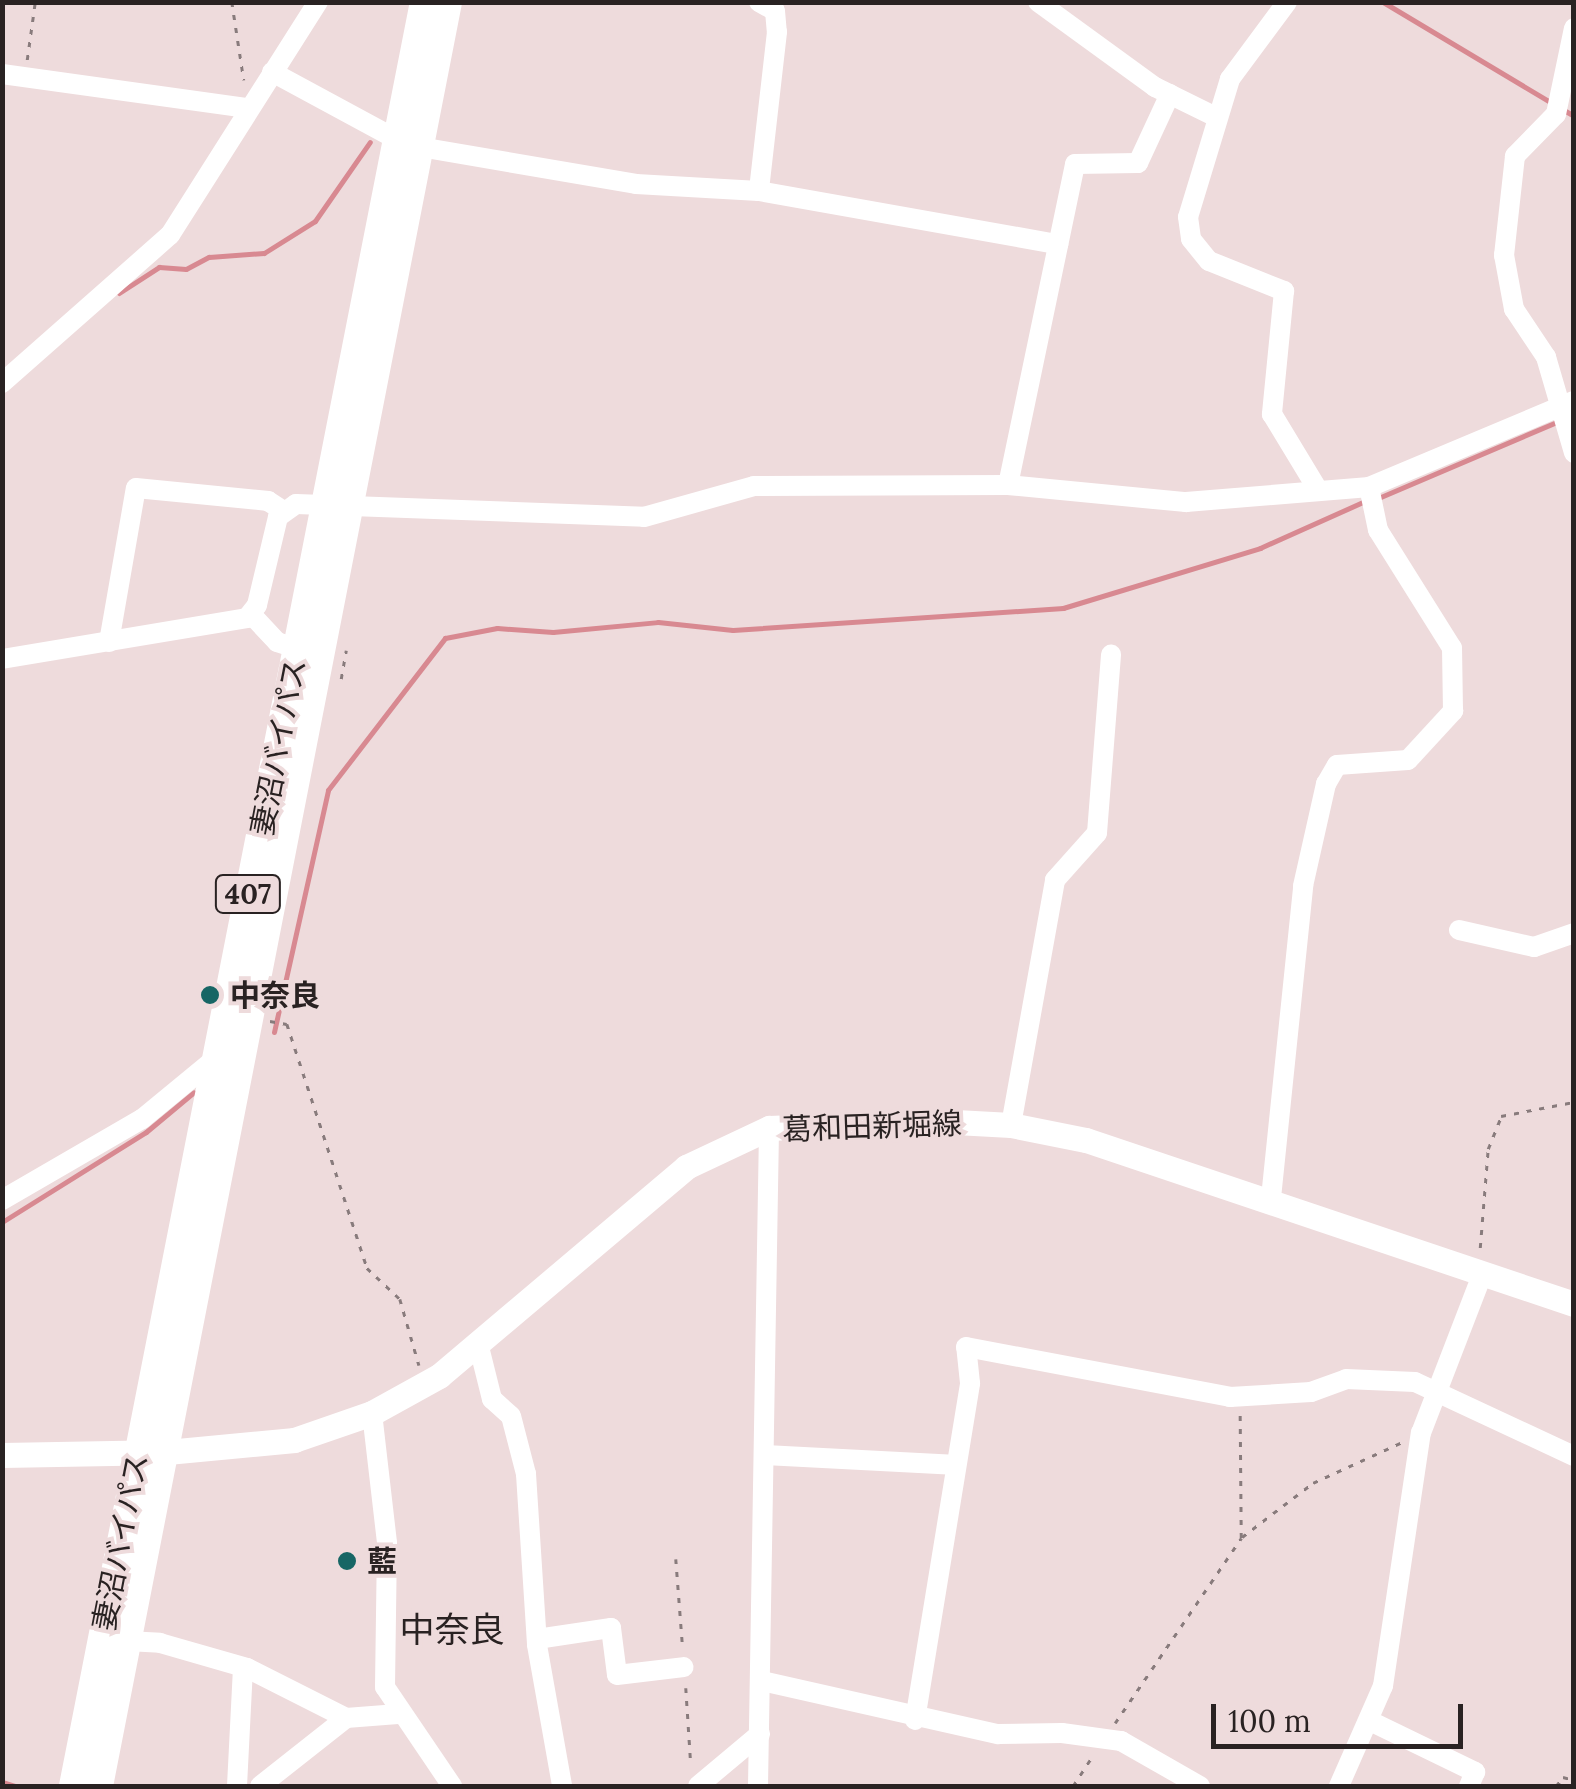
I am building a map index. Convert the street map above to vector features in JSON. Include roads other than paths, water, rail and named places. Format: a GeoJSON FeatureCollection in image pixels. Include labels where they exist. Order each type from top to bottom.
{"type":"FeatureCollection","features":[{"type":"Feature","properties":{"kind":"highway","name":"妻沼バイパス"},"geometry":{"type":"LineString","coordinates":[[409,144],[424,2]]}},
{"type":"Feature","properties":{"kind":"highway","name":"妻沼バイパス"},"geometry":{"type":"LineString","coordinates":[[98,1786],[167,1452],[249,1018],[337,508],[409,144],[448,2]]}},
{"type":"Feature","properties":{"kind":"highway","name":"妻沼バイパス"},"geometry":{"type":"LineString","coordinates":[[73,1786],[298,649],[337,508]]}},
{"type":"Feature","properties":{"kind":"main road","name":"葛和田新堀線"},"geometry":{"type":"LineString","coordinates":[[2,1456],[167,1452],[294,1440],[372,1413],[423,1386],[478,1343],[686,1166],[770,1128],[938,1121],[1012,1125],[1136,1154],[1574,1304]]}},
{"type":"Feature","properties":{"kind":"street"},"geometry":{"type":"LineString","coordinates":[[2,383],[170,235],[318,2]]}},
{"type":"Feature","properties":{"kind":"street"},"geometry":{"type":"LineString","coordinates":[[759,2],[775,11],[777,32],[759,191]]}},
{"type":"Feature","properties":{"kind":"street"},"geometry":{"type":"LineString","coordinates":[[1038,2],[1170,94],[1214,116]]}},
{"type":"Feature","properties":{"kind":"street"},"geometry":{"type":"LineString","coordinates":[[1287,2],[1230,79],[1214,116],[1188,217],[1191,240],[1209,262],[1284,291],[1272,414],[1318,490]]}},
{"type":"Feature","properties":{"kind":"street"},"geometry":{"type":"LineString","coordinates":[[1574,28],[1556,114],[1515,156],[1504,256],[1514,309],[1546,357],[1569,403],[1574,453]]}},
{"type":"Feature","properties":{"kind":"street"},"geometry":{"type":"LineString","coordinates":[[272,72],[409,144],[636,184],[759,191],[1058,244]]}},
{"type":"Feature","properties":{"kind":"street"},"geometry":{"type":"LineString","coordinates":[[2,74],[248,108]]}},
{"type":"Feature","properties":{"kind":"street"},"geometry":{"type":"LineString","coordinates":[[1008,485],[1075,164],[1138,163],[1170,94]]}},
{"type":"Feature","properties":{"kind":"street"},"geometry":{"type":"LineString","coordinates":[[109,642],[136,488],[268,501],[282,510],[337,508],[644,517],[754,486],[1008,485],[1186,502],[1369,487],[1569,403]]}},
{"type":"Feature","properties":{"kind":"street"},"geometry":{"type":"LineString","coordinates":[[1271,1198],[1303,886],[1326,784],[1337,765],[1408,760],[1453,711],[1452,648],[1378,530],[1369,487]]}},
{"type":"Feature","properties":{"kind":"street"},"geometry":{"type":"LineString","coordinates":[[251,614],[282,510]]}},
{"type":"Feature","properties":{"kind":"street"},"geometry":{"type":"LineString","coordinates":[[251,614],[277,642],[298,649]]}},
{"type":"Feature","properties":{"kind":"street"},"geometry":{"type":"LineString","coordinates":[[2,658],[251,614]]}},
{"type":"Feature","properties":{"kind":"street"},"geometry":{"type":"LineString","coordinates":[[1012,1125],[1055,880],[1097,833],[1111,655]]}},
{"type":"Feature","properties":{"kind":"street"},"geometry":{"type":"LineString","coordinates":[[1459,930],[1534,947],[1574,933]]}},
{"type":"Feature","properties":{"kind":"street"},"geometry":{"type":"LineString","coordinates":[[2,1200],[142,1118],[216,1058]]}},
{"type":"Feature","properties":{"kind":"street"},"geometry":{"type":"LineString","coordinates":[[758,1786],[770,1128]]}},
{"type":"Feature","properties":{"kind":"street"},"geometry":{"type":"LineString","coordinates":[[1339,1786],[1370,1721],[1395,1619],[1421,1433],[1482,1274]]}},
{"type":"Feature","properties":{"kind":"street"},"geometry":{"type":"LineString","coordinates":[[478,1343],[492,1399],[511,1416],[526,1474],[537,1639],[562,1786]]}},
{"type":"Feature","properties":{"kind":"street"},"geometry":{"type":"LineString","coordinates":[[915,1720],[953,1465],[970,1383],[966,1347],[1240,1397],[1311,1392],[1346,1379],[1436,1388],[1574,1456]]}},
{"type":"Feature","properties":{"kind":"street"},"geometry":{"type":"LineString","coordinates":[[372,1413],[387,1543],[385,1687],[398,1714],[452,1786]]}},
{"type":"Feature","properties":{"kind":"street"},"geometry":{"type":"LineString","coordinates":[[765,1455],[953,1465]]}},
{"type":"Feature","properties":{"kind":"street"},"geometry":{"type":"LineString","coordinates":[[537,1639],[611,1628],[617,1675],[684,1667]]}},
{"type":"Feature","properties":{"kind":"street"},"geometry":{"type":"LineString","coordinates":[[127,1641],[160,1643],[244,1667],[346,1718],[398,1714]]}},
{"type":"Feature","properties":{"kind":"street"},"geometry":{"type":"LineString","coordinates":[[237,1786],[244,1667]]}},
{"type":"Feature","properties":{"kind":"street"},"geometry":{"type":"LineString","coordinates":[[762,1681],[915,1720],[998,1734],[1122,1741],[1200,1786]]}},
{"type":"Feature","properties":{"kind":"street"},"geometry":{"type":"LineString","coordinates":[[260,1786],[346,1718]]}},
{"type":"Feature","properties":{"kind":"street"},"geometry":{"type":"LineString","coordinates":[[1370,1721],[1475,1772],[1469,1786]]}},
{"type":"Feature","properties":{"kind":"street"},"geometry":{"type":"LineString","coordinates":[[698,1786],[760,1734]]}},
{"type":"Feature","properties":{"kind":"waterway"},"geometry":{"type":"LineString","coordinates":[[1383,2],[1552,103]]}},
{"type":"Feature","properties":{"kind":"waterway"},"geometry":{"type":"LineString","coordinates":[[1562,109],[1574,116]]}},
{"type":"Feature","properties":{"kind":"waterway"},"geometry":{"type":"LineString","coordinates":[[119,293],[159,267],[186,269],[209,257],[264,253],[315,221],[370,142]]}},
{"type":"Feature","properties":{"kind":"waterway"},"geometry":{"type":"LineString","coordinates":[[1376,499],[1559,421]]}},
{"type":"Feature","properties":{"kind":"waterway"},"geometry":{"type":"LineString","coordinates":[[274,1032],[328,790],[445,638],[497,628],[553,632],[658,622],[733,630],[1063,608],[1260,548],[1365,501]]}},
{"type":"Feature","properties":{"kind":"waterway"},"geometry":{"type":"LineString","coordinates":[[2,1222],[146,1132],[194,1092]]}},
{"type":"Feature","properties":{"kind":"waterway"},"geometry":{"type":"LineString","coordinates":[[2,1782],[15,1786]]}},
{"type":"Feature","properties":{"kind":"place","name":"中奈良"},"geometry":{"type":"Point","coordinates":[210,995]}},
{"type":"Feature","properties":{"kind":"place","name":"藍"},"geometry":{"type":"Point","coordinates":[347,1561]}},
{"type":"Feature","properties":{"kind":"district","name":"中奈良"},"geometry":{"type":"Point","coordinates":[452,1630]}}]}
